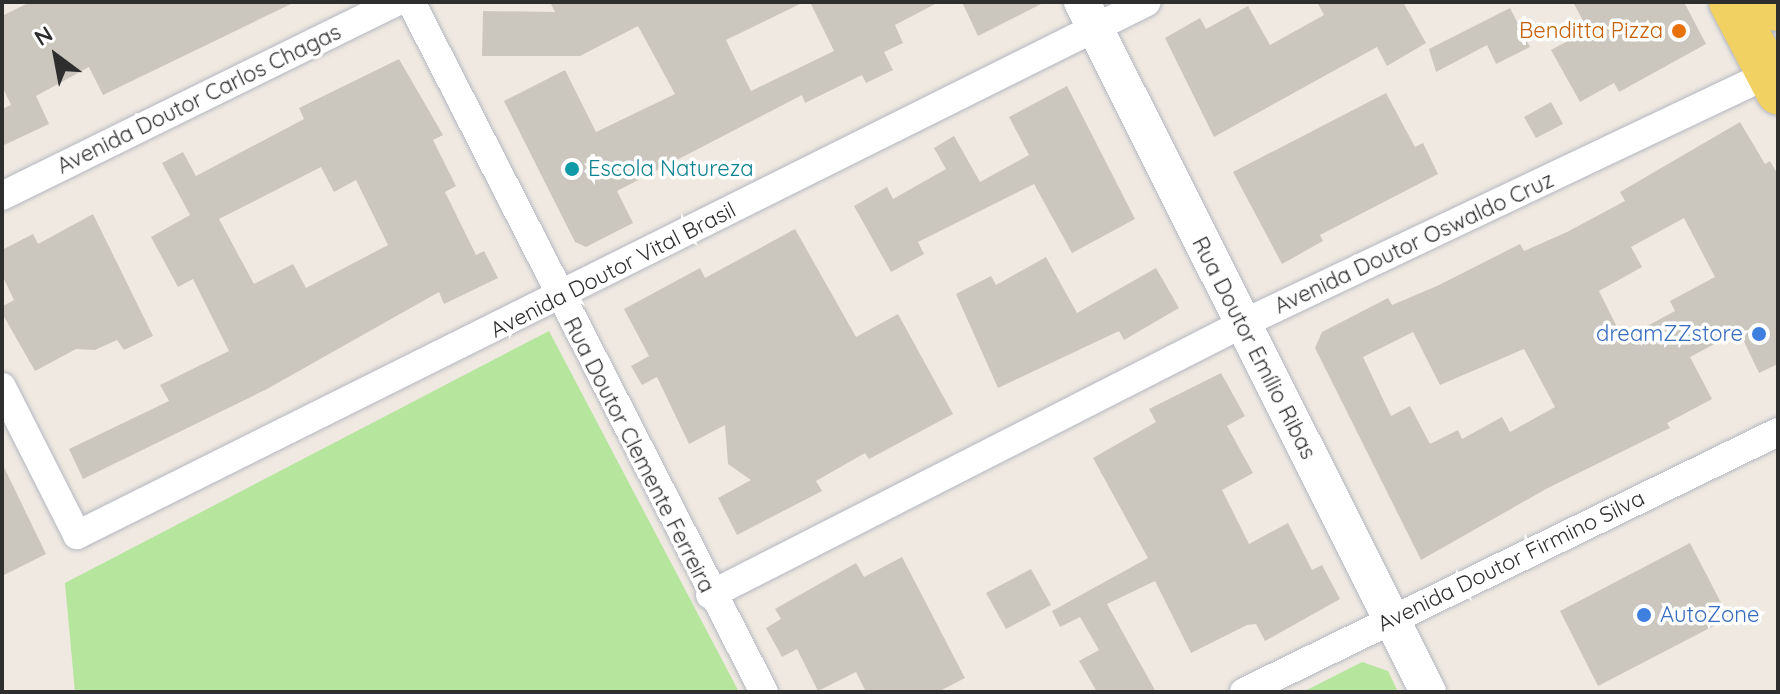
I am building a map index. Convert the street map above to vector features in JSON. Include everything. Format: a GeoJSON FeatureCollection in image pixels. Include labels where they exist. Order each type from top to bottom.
{"type":"FeatureCollection","features":[{"type":"Feature","properties":{"kind":"main road"},"geometry":{"type":"LineString","coordinates":[[1731,2],[1775,80]]}},
{"type":"Feature","properties":{"kind":"main road"},"geometry":{"type":"LineString","coordinates":[[1774,2],[1778,9]]}},
{"type":"Feature","properties":{"kind":"street","name":"Avenida Doutor Carlos Chagas"},"geometry":{"type":"LineString","coordinates":[[2,196],[397,2]]}},
{"type":"Feature","properties":{"kind":"street","name":"Rua Doutor Clemente Ferreira"},"geometry":{"type":"LineString","coordinates":[[411,2],[710,595],[764,692]]}},
{"type":"Feature","properties":{"kind":"street","name":"Avenida Doutor Vital Brasil"},"geometry":{"type":"LineString","coordinates":[[2,387],[77,535],[559,297],[1089,15],[1147,2]]}},
{"type":"Feature","properties":{"kind":"street","name":"Rua Doutor Emílio Ribas"},"geometry":{"type":"LineString","coordinates":[[1089,15],[1428,692]]}},
{"type":"Feature","properties":{"kind":"street","name":"Avenida Doutor Oswaldo Cruz"},"geometry":{"type":"LineString","coordinates":[[710,595],[1242,324],[1775,80]]}},
{"type":"Feature","properties":{"kind":"street","name":"Avenida Doutor Firmino Silva"},"geometry":{"type":"LineString","coordinates":[[1244,692],[1778,432]]}},
{"type":"Feature","properties":{"kind":"green space"},"geometry":{"type":"Polygon","coordinates":[[[549,331],[739,692],[75,692],[65,583],[549,331]]]}},
{"type":"Feature","properties":{"kind":"green space"},"geometry":{"type":"Polygon","coordinates":[[[1362,662],[1388,671],[1398,692],[1303,692],[1362,662]]]}},
{"type":"Feature","properties":{"kind":"building"},"geometry":{"type":"Polygon","coordinates":[[[30,2],[295,2],[103,95],[89,67],[36,96],[49,124],[2,146],[2,109],[11,105],[2,86],[2,16],[30,2]]]}},
{"type":"Feature","properties":{"kind":"building"},"geometry":{"type":"Polygon","coordinates":[[[550,2],[804,2],[726,40],[751,91],[834,51],[810,2],[939,2],[895,25],[903,43],[884,52],[893,70],[866,83],[862,75],[805,103],[802,95],[617,191],[633,223],[586,247],[575,242],[504,101],[565,70],[596,132],[675,94],[638,26],[580,56],[482,56],[483,11],[555,12],[550,2]]]}},
{"type":"Feature","properties":{"kind":"building"},"geometry":{"type":"Polygon","coordinates":[[[962,2],[1045,2],[978,36],[962,2]]]}},
{"type":"Feature","properties":{"kind":"building"},"geometry":{"type":"Polygon","coordinates":[[[1317,2],[1403,2],[1426,43],[1387,66],[1377,47],[1214,137],[1165,38],[1200,18],[1206,29],[1248,6],[1270,45],[1324,15],[1317,2]]]}},
{"type":"Feature","properties":{"kind":"building"},"geometry":{"type":"Polygon","coordinates":[[[1573,2],[1684,2],[1706,44],[1619,92],[1614,83],[1580,102],[1551,50],[1588,30],[1573,2]]]}},
{"type":"Feature","properties":{"kind":"building"},"geometry":{"type":"Polygon","coordinates":[[[1510,8],[1530,47],[1496,64],[1487,45],[1436,72],[1429,49],[1510,8]]]}},
{"type":"Feature","properties":{"kind":"building"},"geometry":{"type":"Polygon","coordinates":[[[399,59],[443,135],[433,140],[456,186],[445,192],[476,255],[484,251],[498,278],[444,304],[439,292],[267,389],[83,479],[69,449],[169,401],[160,385],[229,351],[193,279],[178,287],[151,237],[190,215],[162,163],[183,152],[196,176],[304,119],[299,108],[399,59]],[[321,167],[219,219],[254,284],[293,264],[306,288],[388,245],[356,180],[334,192],[321,167]]]}},
{"type":"Feature","properties":{"kind":"building"},"geometry":{"type":"Polygon","coordinates":[[[1067,86],[1135,219],[1072,253],[1034,184],[918,242],[924,254],[891,272],[854,206],[887,187],[893,199],[946,169],[934,148],[954,136],[980,182],[1029,155],[1009,117],[1067,86]]]}},
{"type":"Feature","properties":{"kind":"building"},"geometry":{"type":"Polygon","coordinates":[[[1386,93],[1415,147],[1423,143],[1438,174],[1320,235],[1323,241],[1282,264],[1233,172],[1386,93]]]}},
{"type":"Feature","properties":{"kind":"building"},"geometry":{"type":"Polygon","coordinates":[[[1551,102],[1563,124],[1536,138],[1524,117],[1551,102]]]}},
{"type":"Feature","properties":{"kind":"building"},"geometry":{"type":"Polygon","coordinates":[[[1740,122],[1765,164],[1770,161],[1778,175],[1778,364],[1759,373],[1739,331],[1690,357],[1712,399],[1667,423],[1670,428],[1546,489],[1421,560],[1315,348],[1322,332],[1388,298],[1392,305],[1437,286],[1520,244],[1524,251],[1567,232],[1625,201],[1620,192],[1740,122]],[[1684,218],[1631,247],[1642,267],[1599,291],[1623,339],[1675,311],[1670,301],[1715,277],[1684,218]],[[1413,332],[1363,357],[1391,416],[1410,406],[1430,444],[1458,430],[1462,439],[1502,417],[1510,432],[1555,407],[1524,349],[1440,385],[1413,332]]]}},
{"type":"Feature","properties":{"kind":"building"},"geometry":{"type":"Polygon","coordinates":[[[93,214],[153,336],[124,350],[117,340],[95,350],[76,349],[35,371],[3,315],[3,306],[14,300],[2,275],[2,250],[33,234],[38,244],[93,214]]]}},
{"type":"Feature","properties":{"kind":"building"},"geometry":{"type":"Polygon","coordinates":[[[795,229],[856,337],[898,314],[953,414],[869,459],[865,453],[816,481],[822,491],[737,535],[718,498],[751,480],[728,464],[725,425],[689,444],[657,377],[642,385],[631,366],[649,356],[624,309],[700,268],[705,278],[795,229]]]}},
{"type":"Feature","properties":{"kind":"building"},"geometry":{"type":"Polygon","coordinates":[[[1046,257],[1077,313],[1156,268],[1179,308],[1124,340],[1119,331],[998,388],[956,294],[991,276],[996,285],[1046,257]]]}},
{"type":"Feature","properties":{"kind":"building"},"geometry":{"type":"Polygon","coordinates":[[[1221,373],[1245,416],[1227,426],[1253,473],[1222,490],[1249,544],[1288,523],[1312,570],[1322,565],[1340,599],[1265,641],[1256,624],[1247,625],[1191,653],[1155,581],[1107,604],[1156,692],[1097,692],[1079,661],[1099,650],[1080,617],[1060,627],[1052,611],[1148,558],[1093,458],[1156,422],[1149,409],[1221,373]]]}},
{"type":"Feature","properties":{"kind":"building"},"geometry":{"type":"Polygon","coordinates":[[[2,463],[46,554],[2,576],[2,463]]]}},
{"type":"Feature","properties":{"kind":"building","name":"AutoZone"},"geometry":{"type":"Polygon","coordinates":[[[1690,543],[1729,618],[1598,686],[1560,611],[1690,543]]]}},
{"type":"Feature","properties":{"kind":"building"},"geometry":{"type":"Polygon","coordinates":[[[902,557],[965,678],[938,692],[866,692],[856,672],[818,691],[797,649],[782,657],[766,628],[781,619],[775,609],[856,563],[864,577],[902,557]]]}},
{"type":"Feature","properties":{"kind":"building"},"geometry":{"type":"Polygon","coordinates":[[[1031,569],[1051,605],[1006,629],[986,593],[1031,569]]]}},
{"type":"Feature","properties":{"kind":"place","name":"Benditta Pizza"},"geometry":{"type":"Point","coordinates":[1679,31]}},
{"type":"Feature","properties":{"kind":"place","name":"Escola Natureza"},"geometry":{"type":"Point","coordinates":[572,169]}},
{"type":"Feature","properties":{"kind":"place","name":"dreamZZstore"},"geometry":{"type":"Point","coordinates":[1759,334]}},
{"type":"Feature","properties":{"kind":"place","name":"AutoZone"},"geometry":{"type":"Point","coordinates":[1644,615]}}]}
